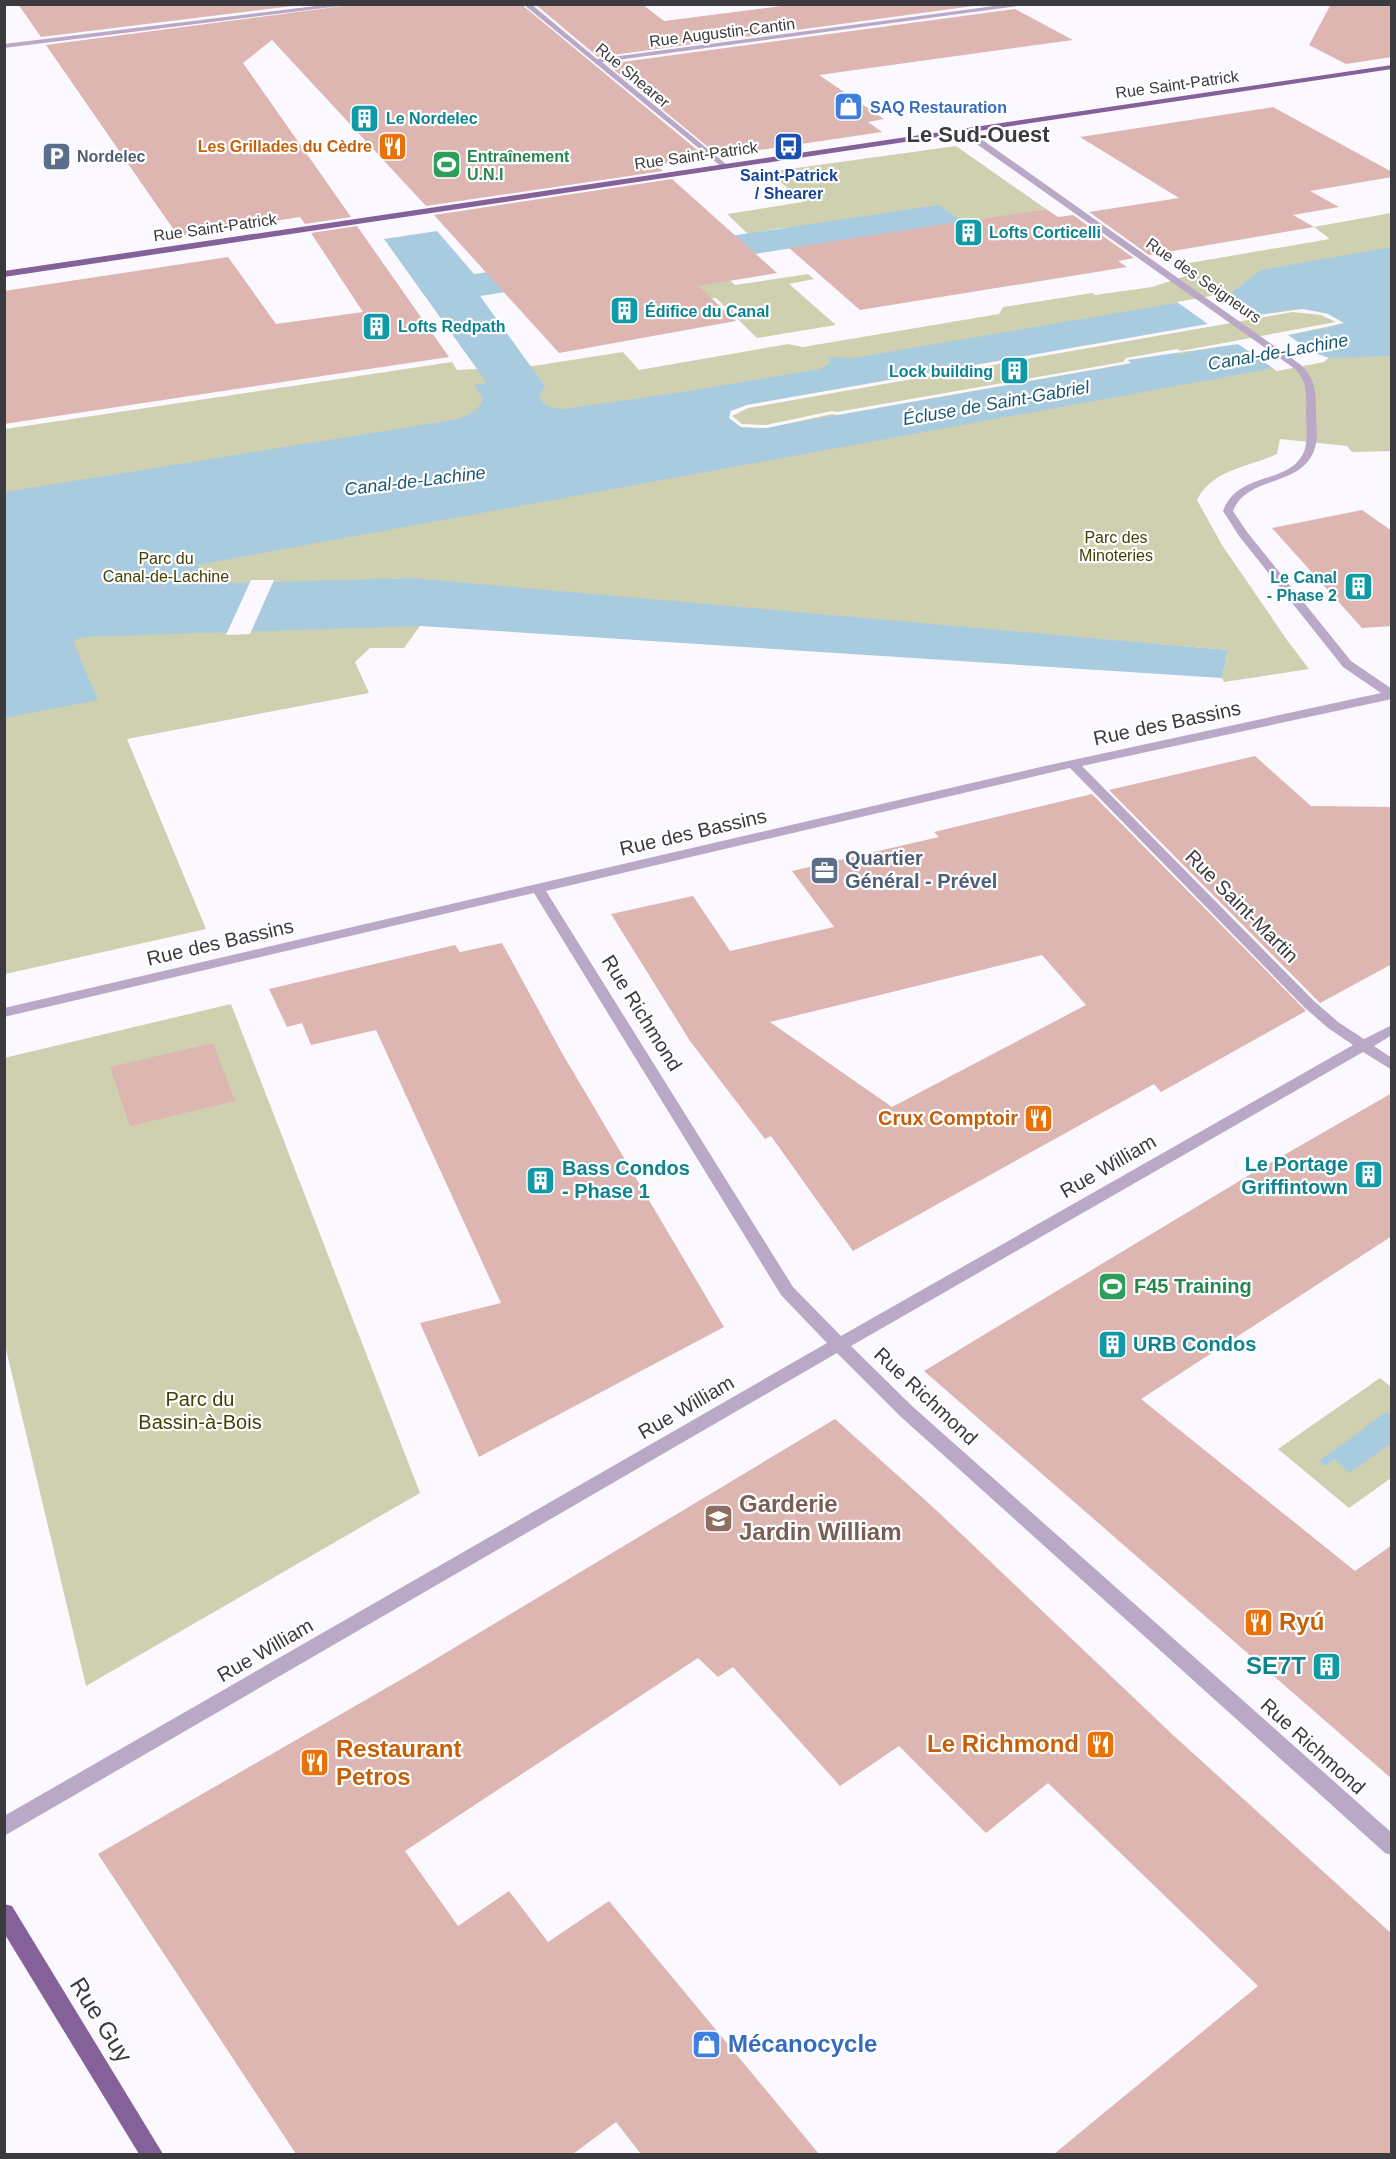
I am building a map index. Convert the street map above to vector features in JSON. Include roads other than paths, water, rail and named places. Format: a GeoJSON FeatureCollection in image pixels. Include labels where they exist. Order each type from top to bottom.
{"type":"FeatureCollection","features":[{"type":"Feature","properties":{"kind":"main road","name":"Rue Saint-Patrick"},"geometry":{"type":"LineString","coordinates":[[4,274],[1392,67]]}},
{"type":"Feature","properties":{"kind":"main road","name":"Rue Guy"},"geometry":{"type":"LineString","coordinates":[[4,1913],[152,2154]]}},
{"type":"Feature","properties":{"kind":"street"},"geometry":{"type":"LineString","coordinates":[[6,37],[8,46],[353,4]]}},
{"type":"Feature","properties":{"kind":"street","name":"Rue Shearer"},"geometry":{"type":"LineString","coordinates":[[526,4],[723,166]]}},
{"type":"Feature","properties":{"kind":"street","name":"Rue Augustin-Cantin"},"geometry":{"type":"LineString","coordinates":[[596,62],[1029,4]]}},
{"type":"Feature","properties":{"kind":"street","name":"Rue des Seigneurs"},"geometry":{"type":"LineString","coordinates":[[964,131],[1298,367],[1308,377],[1311,386],[1310,445],[1306,457],[1292,470],[1236,495],[1228,511],[1243,534],[1347,664],[1391,694]]}},
{"type":"Feature","properties":{"kind":"street","name":"Rue des Bassins"},"geometry":{"type":"LineString","coordinates":[[4,1013],[1073,764],[1391,694]]}},
{"type":"Feature","properties":{"kind":"street","name":"Rue Saint-Martin"},"geometry":{"type":"LineString","coordinates":[[1073,764],[1309,1004],[1333,1025],[1392,1065]]}},
{"type":"Feature","properties":{"kind":"street","name":"Rue Richmond"},"geometry":{"type":"LineString","coordinates":[[538,888],[787,1291],[838,1345],[906,1411],[1392,1846]]}},
{"type":"Feature","properties":{"kind":"street","name":"Rue William"},"geometry":{"type":"LineString","coordinates":[[4,1827],[838,1345],[1392,1029]]}},
{"type":"Feature","properties":{"kind":"water"},"geometry":{"type":"Polygon","coordinates":[[[939,205],[963,222],[480,296],[545,386],[539,397],[543,403],[563,409],[819,369],[829,364],[829,357],[853,358],[1230,294],[1261,270],[1391,247],[1391,356],[1329,358],[197,565],[209,576],[234,583],[411,578],[1228,650],[1222,678],[420,626],[83,637],[73,641],[98,700],[5,718],[5,492],[453,420],[467,415],[478,407],[483,398],[474,385],[487,383],[384,239],[437,231],[474,274],[939,205]],[[1293,309],[747,405],[731,411],[729,415],[741,427],[759,429],[1129,364],[1126,361],[1328,328],[1343,323],[1322,312],[1293,309]]]}},
{"type":"Feature","properties":{"kind":"water"},"geometry":{"type":"Polygon","coordinates":[[[1386,1412],[1391,1416],[1391,1443],[1350,1473],[1334,1459],[1325,1466],[1319,1461],[1386,1412]]]}},
{"type":"Feature","properties":{"kind":"place","name":"SAQ Restauration"},"geometry":{"type":"Point","coordinates":[849,107]}},
{"type":"Feature","properties":{"kind":"place","name":"Le Nordelec"},"geometry":{"type":"Point","coordinates":[365,118]}},
{"type":"Feature","properties":{"kind":"place","name":"Les Grillades du Cèdre"},"geometry":{"type":"Point","coordinates":[393,146]}},
{"type":"Feature","properties":{"kind":"place","name":"Saint-Patrick / Shearer"},"geometry":{"type":"Point","coordinates":[789,147]}},
{"type":"Feature","properties":{"kind":"place","name":"Nordelec"},"geometry":{"type":"Point","coordinates":[56,156]}},
{"type":"Feature","properties":{"kind":"place","name":"Entraînement U.N.I"},"geometry":{"type":"Point","coordinates":[446,165]}},
{"type":"Feature","properties":{"kind":"place","name":"Lofts Corticelli"},"geometry":{"type":"Point","coordinates":[968,232]}},
{"type":"Feature","properties":{"kind":"place","name":"Édifice du Canal"},"geometry":{"type":"Point","coordinates":[624,311]}},
{"type":"Feature","properties":{"kind":"place","name":"Lofts Redpath"},"geometry":{"type":"Point","coordinates":[377,326]}},
{"type":"Feature","properties":{"kind":"place","name":"Lock building"},"geometry":{"type":"Point","coordinates":[1014,371]}},
{"type":"Feature","properties":{"kind":"place","name":"Le Canal - Phase 2"},"geometry":{"type":"Point","coordinates":[1358,586]}},
{"type":"Feature","properties":{"kind":"place","name":"Quartier Général - Prével"},"geometry":{"type":"Point","coordinates":[824,870]}},
{"type":"Feature","properties":{"kind":"place","name":"Crux Comptoir"},"geometry":{"type":"Point","coordinates":[1039,1118]}},
{"type":"Feature","properties":{"kind":"place","name":"Le Portage Griffintown"},"geometry":{"type":"Point","coordinates":[1369,1175]}},
{"type":"Feature","properties":{"kind":"place","name":"Bass Condos - Phase 1"},"geometry":{"type":"Point","coordinates":[541,1180]}},
{"type":"Feature","properties":{"kind":"place","name":"F45 Training"},"geometry":{"type":"Point","coordinates":[1113,1286]}},
{"type":"Feature","properties":{"kind":"place","name":"URB Condos"},"geometry":{"type":"Point","coordinates":[1112,1344]}},
{"type":"Feature","properties":{"kind":"place","name":"Garderie Jardin William"},"geometry":{"type":"Point","coordinates":[718,1518]}},
{"type":"Feature","properties":{"kind":"place","name":"Ryú"},"geometry":{"type":"Point","coordinates":[1258,1622]}},
{"type":"Feature","properties":{"kind":"place","name":"SE7T"},"geometry":{"type":"Point","coordinates":[1327,1666]}},
{"type":"Feature","properties":{"kind":"place","name":"Le Richmond"},"geometry":{"type":"Point","coordinates":[1100,1744]}},
{"type":"Feature","properties":{"kind":"place","name":"Restaurant Petros"},"geometry":{"type":"Point","coordinates":[315,1763]}},
{"type":"Feature","properties":{"kind":"place","name":"Mécanocycle"},"geometry":{"type":"Point","coordinates":[707,2044]}},
{"type":"Feature","properties":{"kind":"district","name":"Le Sud-Ouest"},"geometry":{"type":"Point","coordinates":[978,134]}},
{"type":"Feature","properties":{"kind":"water label","name":"Canal-de-Lachine"},"geometry":{"type":"Point","coordinates":[1278,352]}},
{"type":"Feature","properties":{"kind":"water label","name":"Écluse de Saint-Gabriel"},"geometry":{"type":"Point","coordinates":[996,403]}},
{"type":"Feature","properties":{"kind":"water label","name":"Canal-de-Lachine"},"geometry":{"type":"Point","coordinates":[415,481]}},
{"type":"Feature","properties":{"kind":"park label","name":"Parc des Minoteries"},"geometry":{"type":"Point","coordinates":[1116,546]}},
{"type":"Feature","properties":{"kind":"park label","name":"Parc du Canal-de-Lachine"},"geometry":{"type":"Point","coordinates":[166,567]}},
{"type":"Feature","properties":{"kind":"park label","name":"Parc du Bassin-à-Bois"},"geometry":{"type":"Point","coordinates":[200,1410]}}]}
